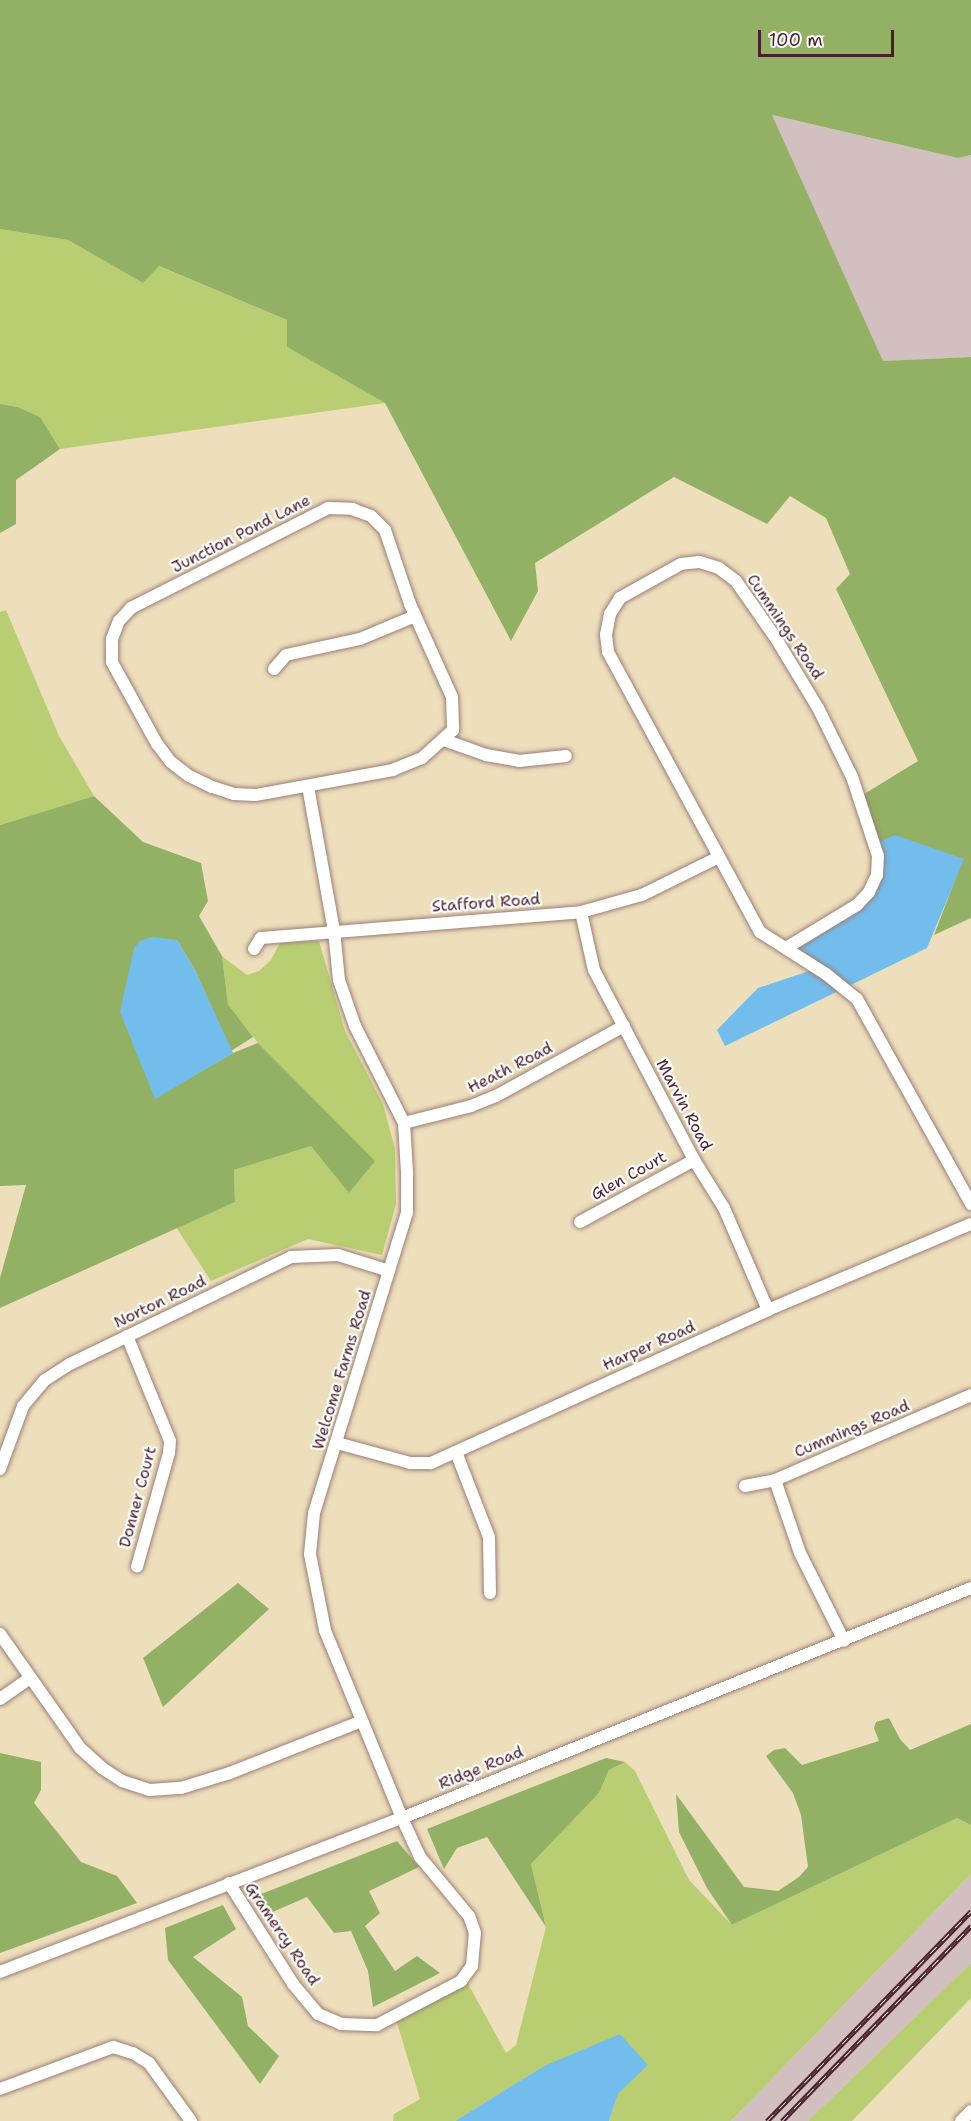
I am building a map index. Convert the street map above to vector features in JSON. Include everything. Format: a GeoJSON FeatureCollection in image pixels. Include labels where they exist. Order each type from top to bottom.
{"type":"FeatureCollection","features":[{"type":"Feature","properties":{"kind":"street","name":"Junction Pond Lane"},"geometry":{"type":"LineString","coordinates":[[328,508],[352,509],[371,516],[385,530],[415,616],[452,697],[453,729],[444,740],[422,758],[393,770],[308,787],[255,795],[234,794],[189,776],[170,761],[157,744],[112,662],[112,639],[119,621],[130,608],[328,508]]}},
{"type":"Feature","properties":{"kind":"street","name":"Cummings Road"},"geometry":{"type":"LineString","coordinates":[[786,948],[857,905],[869,892],[877,875],[878,856],[852,777],[818,708],[775,637],[736,581],[719,568],[699,562],[681,564],[620,598],[610,614],[606,635],[608,652],[717,858],[760,932],[844,987],[856,999],[971,1204]]}},
{"type":"Feature","properties":{"kind":"street"},"geometry":{"type":"LineString","coordinates":[[274,669],[286,655],[360,639],[415,616]]}},
{"type":"Feature","properties":{"kind":"street"},"geometry":{"type":"LineString","coordinates":[[444,740],[486,755],[519,761],[566,756]]}},
{"type":"Feature","properties":{"kind":"street"},"geometry":{"type":"LineString","coordinates":[[308,787],[334,931]]}},
{"type":"Feature","properties":{"kind":"street","name":"Stafford Road"},"geometry":{"type":"LineString","coordinates":[[254,949],[261,938],[581,912],[642,895],[717,858]]}},
{"type":"Feature","properties":{"kind":"street","name":"Marvin Road"},"geometry":{"type":"LineString","coordinates":[[581,912],[594,970],[694,1160],[723,1208],[768,1311]]}},
{"type":"Feature","properties":{"kind":"street","name":"Welcome Farms Road"},"geometry":{"type":"LineString","coordinates":[[334,931],[339,980],[355,1026],[404,1123],[407,1213],[314,1513],[310,1554],[325,1630],[402,1818]]}},
{"type":"Feature","properties":{"kind":"street","name":"Heath Road"},"geometry":{"type":"LineString","coordinates":[[404,1123],[471,1106],[495,1096],[624,1026]]}},
{"type":"Feature","properties":{"kind":"street","name":"Glen Court"},"geometry":{"type":"LineString","coordinates":[[580,1222],[694,1160]]}},
{"type":"Feature","properties":{"kind":"street","name":"Harper Road"},"geometry":{"type":"LineString","coordinates":[[337,1443],[410,1464],[431,1463],[768,1311],[971,1224]]}},
{"type":"Feature","properties":{"kind":"street","name":"Norton Road"},"geometry":{"type":"LineString","coordinates":[[0,1469],[18,1415],[37,1388],[63,1368],[291,1257],[338,1255],[389,1271]]}},
{"type":"Feature","properties":{"kind":"street","name":"Donner Court"},"geometry":{"type":"LineString","coordinates":[[127,1336],[170,1441],[170,1453],[137,1567]]}},
{"type":"Feature","properties":{"kind":"street","name":"Cummings Road"},"geometry":{"type":"LineString","coordinates":[[745,1486],[775,1480],[971,1395]]}},
{"type":"Feature","properties":{"kind":"street"},"geometry":{"type":"LineString","coordinates":[[456,1452],[489,1536],[490,1593]]}},
{"type":"Feature","properties":{"kind":"street"},"geometry":{"type":"LineString","coordinates":[[775,1480],[800,1553],[844,1641]]}},
{"type":"Feature","properties":{"kind":"street","name":"Ridge Road"},"geometry":{"type":"LineString","coordinates":[[0,1972],[402,1818],[971,1588]]}},
{"type":"Feature","properties":{"kind":"street"},"geometry":{"type":"LineString","coordinates":[[0,1634],[87,1755],[122,1781],[150,1790],[181,1788],[220,1776],[362,1721]]}},
{"type":"Feature","properties":{"kind":"street"},"geometry":{"type":"LineString","coordinates":[[0,1699],[30,1678]]}},
{"type":"Feature","properties":{"kind":"street","name":"Gramercy Road"},"geometry":{"type":"LineString","coordinates":[[229,1883],[293,1984],[318,2014],[341,2024],[377,2025],[461,1981],[472,1966],[475,1952],[475,1933],[469,1916],[420,1857],[402,1818]]}},
{"type":"Feature","properties":{"kind":"street"},"geometry":{"type":"LineString","coordinates":[[0,2089],[113,2047],[133,2052],[149,2063],[190,2121]]}},
{"type":"Feature","properties":{"kind":"street"},"geometry":{"type":"LineString","coordinates":[[961,2121],[971,2111]]}},
{"type":"Feature","properties":{"kind":"shaded area"},"geometry":{"type":"Polygon","coordinates":[[[771,115],[958,158],[971,155],[971,357],[883,361],[771,115]]]}},
{"type":"Feature","properties":{"kind":"shaded area"},"geometry":{"type":"Polygon","coordinates":[[[971,1874],[971,1963],[808,2121],[731,2121],[971,1874]]]}},
{"type":"Feature","properties":{"kind":"green space"},"geometry":{"type":"Polygon","coordinates":[[[0,0],[971,0],[971,155],[958,158],[772,115],[883,361],[971,357],[971,918],[934,935],[963,859],[877,843],[861,796],[918,761],[836,589],[850,574],[826,518],[790,496],[767,524],[674,477],[535,563],[538,591],[511,641],[385,403],[287,347],[287,320],[159,266],[143,283],[68,240],[0,229],[0,0]]]}},
{"type":"Feature","properties":{"kind":"green space"},"geometry":{"type":"Polygon","coordinates":[[[0,229],[68,240],[143,283],[158,266],[287,320],[287,347],[385,403],[60,449],[40,417],[18,407],[0,404],[0,229]]]}},
{"type":"Feature","properties":{"kind":"green space"},"geometry":{"type":"Polygon","coordinates":[[[0,404],[18,407],[40,417],[60,449],[16,480],[16,524],[0,533],[0,404]]]}},
{"type":"Feature","properties":{"kind":"green space"},"geometry":{"type":"Polygon","coordinates":[[[6,610],[59,736],[94,796],[0,825],[0,612],[6,610]]]}},
{"type":"Feature","properties":{"kind":"green space"},"geometry":{"type":"Polygon","coordinates":[[[94,796],[143,842],[201,863],[208,901],[199,916],[222,956],[228,1004],[253,1037],[231,1051],[195,970],[177,940],[155,1098],[233,1053],[258,1043],[375,1161],[349,1193],[311,1146],[234,1170],[235,1202],[0,1308],[0,1278],[26,1185],[0,1186],[0,825],[94,796]]]}},
{"type":"Feature","properties":{"kind":"green space"},"geometry":{"type":"Polygon","coordinates":[[[319,941],[345,1031],[383,1104],[395,1149],[396,1204],[382,1255],[308,1239],[211,1281],[176,1227],[235,1202],[234,1170],[311,1146],[374,1162],[258,1043],[228,1004],[222,956],[247,975],[259,971],[271,960],[280,943],[319,941]]]}},
{"type":"Feature","properties":{"kind":"green space"},"geometry":{"type":"Polygon","coordinates":[[[238,1583],[269,1609],[163,1707],[143,1658],[238,1583]]]}},
{"type":"Feature","properties":{"kind":"green space"},"geometry":{"type":"Polygon","coordinates":[[[889,1718],[900,1739],[910,1750],[971,1724],[971,1825],[957,1818],[732,1925],[707,1888],[679,1832],[676,1794],[744,1887],[778,1891],[799,1877],[808,1867],[801,1815],[793,1793],[766,1756],[774,1750],[785,1748],[802,1765],[879,1741],[874,1728],[876,1722],[889,1718]]]}},
{"type":"Feature","properties":{"kind":"green space"},"geometry":{"type":"Polygon","coordinates":[[[0,1753],[41,1762],[41,1790],[34,1803],[81,1862],[117,1876],[137,1903],[0,1953],[0,1753]]]}},
{"type":"Feature","properties":{"kind":"green space"},"geometry":{"type":"Polygon","coordinates":[[[606,1758],[625,1762],[609,1770],[599,1793],[531,1864],[546,1927],[487,1837],[457,1848],[444,1869],[427,1829],[606,1758]]]}},
{"type":"Feature","properties":{"kind":"green space"},"geometry":{"type":"Polygon","coordinates":[[[625,1762],[635,1771],[689,1880],[732,1925],[957,1818],[971,1825],[971,1874],[731,2121],[609,2121],[618,2094],[647,2065],[544,2066],[455,2121],[393,2121],[394,2114],[420,2099],[395,2016],[467,1982],[506,2053],[516,2045],[546,1927],[531,1864],[599,1793],[609,1770],[625,1762]]]}},
{"type":"Feature","properties":{"kind":"green space"},"geometry":{"type":"Polygon","coordinates":[[[397,1841],[419,1867],[369,1891],[380,1913],[365,1926],[395,1971],[417,1956],[440,1973],[373,2007],[368,1971],[351,1931],[334,1933],[307,1897],[268,1914],[256,1896],[397,1841]]]}},
{"type":"Feature","properties":{"kind":"green space"},"geometry":{"type":"Polygon","coordinates":[[[223,1905],[236,1929],[193,1957],[242,1997],[248,2026],[279,2056],[260,2084],[168,1960],[165,1928],[223,1905]]]}},
{"type":"Feature","properties":{"kind":"green space"},"geometry":{"type":"Polygon","coordinates":[[[971,1963],[971,1998],[852,2121],[808,2121],[971,1963]]]}},
{"type":"Feature","properties":{"kind":"water"},"geometry":{"type":"Polygon","coordinates":[[[895,835],[964,859],[927,948],[725,1046],[717,1030],[758,988],[815,969],[783,948],[874,893],[877,843],[895,835]]]}},
{"type":"Feature","properties":{"kind":"water"},"geometry":{"type":"Polygon","coordinates":[[[152,937],[177,940],[195,970],[233,1053],[155,1099],[120,1012],[134,948],[140,941],[152,937]]]}},
{"type":"Feature","properties":{"kind":"water"},"geometry":{"type":"Polygon","coordinates":[[[620,2034],[648,2065],[618,2094],[609,2121],[455,2121],[544,2066],[620,2034]]]}},
{"type":"Feature","properties":{"kind":"railway"},"geometry":{"type":"LineString","coordinates":[[767,2121],[971,1911]]}},
{"type":"Feature","properties":{"kind":"railway"},"geometry":{"type":"LineString","coordinates":[[782,2121],[971,1926]]}}]}
